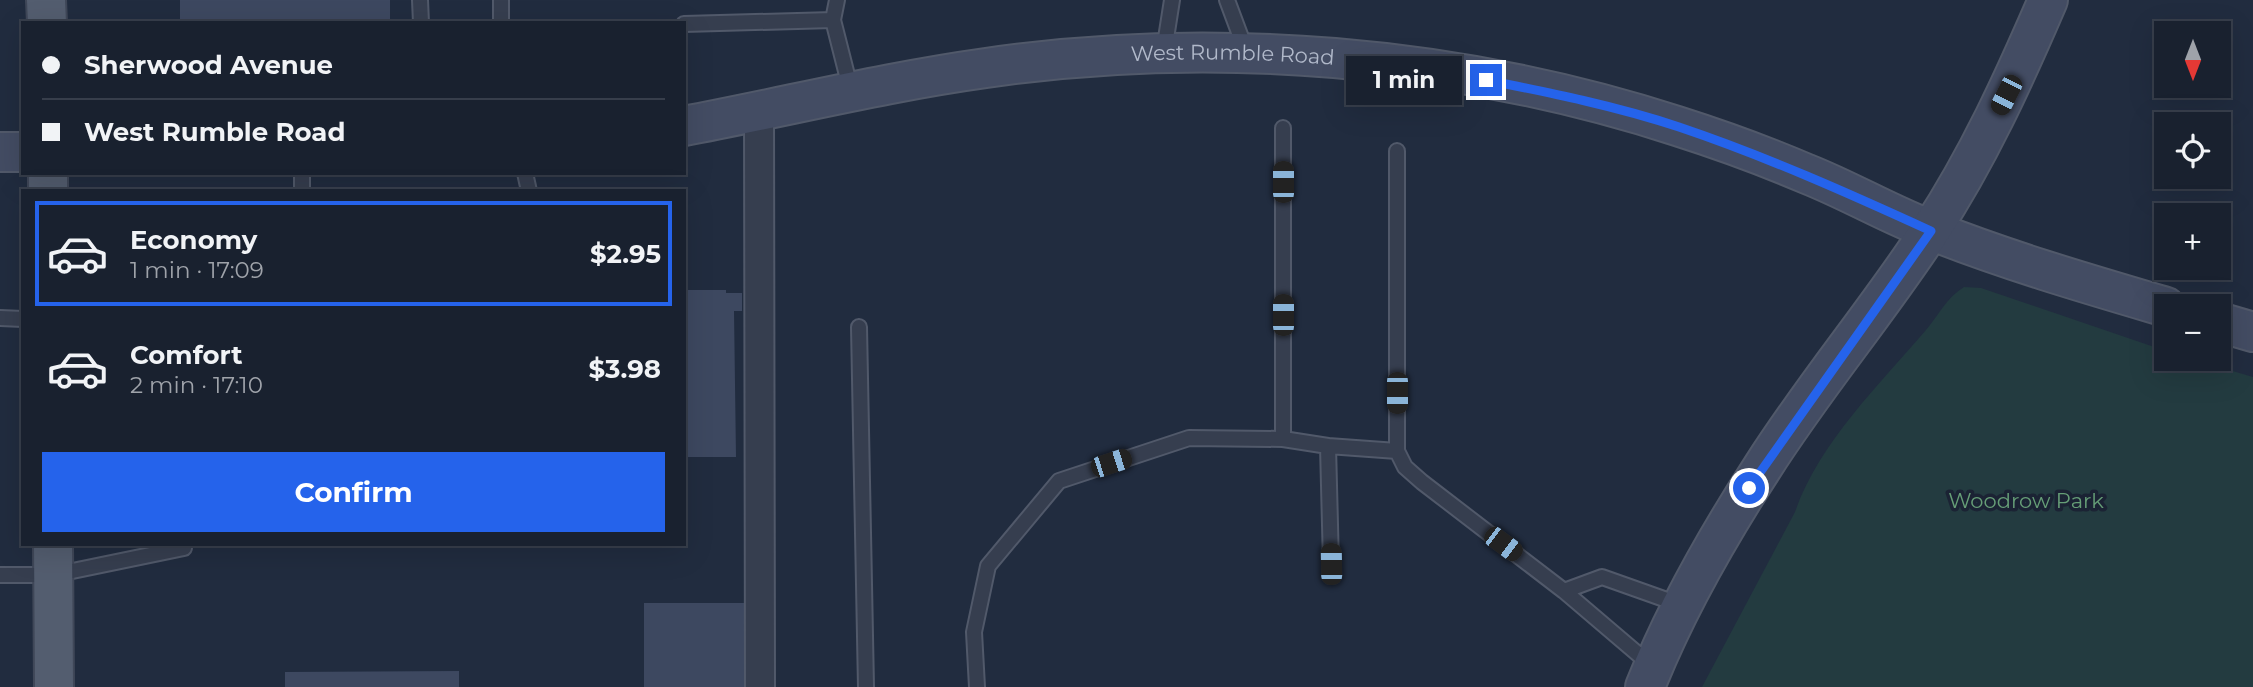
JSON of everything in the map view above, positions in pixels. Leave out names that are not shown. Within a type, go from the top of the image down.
[{"type":"main road","points":[[46,0],[47,21]]},
{"type":"main road","points":[[53,560],[54,687]]},
{"type":"street","points":[[1649,677],[1710,553],[1762,466],[1931,231],[2018,72],[2048,0]]},
{"type":"street","name":"West Rumble Road","points":[[686,126],[851,91],[988,67],[1098,56],[1248,55],[1349,60],[1418,69],[1568,97],[1676,126],[1807,174],[1931,231],[2064,277],[2154,303]]},
{"type":"street","points":[[758,112],[760,687]]},
{"type":"street","points":[[0,152],[21,152]]},
{"type":"street","points":[[2231,326],[2253,332]]},
{"type":"lane","points":[[420,0],[421,21]]},
{"type":"lane","points":[[500,21],[501,0]]},
{"type":"lane","points":[[837,0],[833,20],[851,91]]},
{"type":"lane","points":[[1164,54],[1172,0]]},
{"type":"lane","points":[[1227,0],[1248,55]]},
{"type":"lane","points":[[686,24],[833,20]]},
{"type":"lane","points":[[1283,128],[1283,439]]},
{"type":"lane","points":[[1397,150],[1397,451],[1405,467],[1422,482],[1564,591],[1649,677]]},
{"type":"lane","points":[[0,318],[21,319]]},
{"type":"lane","points":[[859,327],[866,687]]},
{"type":"lane","points":[[977,687],[974,632],[988,566],[1059,481],[1189,438],[1283,439],[1328,446],[1397,451]]},
{"type":"lane","points":[[1328,446],[1331,564]]},
{"type":"lane","points":[[0,576],[53,560],[184,548]]},
{"type":"lane","points":[[1564,591],[1602,578],[1684,606]]},
{"type":"green space","name":"Woodrow Park","points":[[1964,287],[1981,288],[2154,347],[2154,371],[2231,371],[2253,377],[2253,687],[1702,687],[1819,462],[1852,416]]},
{"type":"building","points":[[180,0],[390,0],[390,21],[180,21]]},
{"type":"building","points":[[686,290],[726,290],[726,293],[742,293],[742,311],[734,311],[736,457],[686,457]]},
{"type":"building","points":[[644,603],[748,603],[748,687],[644,687]]},
{"type":"building","points":[[459,671],[459,687],[285,687],[285,672]]},
{"type":"route","points":[[1486,80],[1568,97],[1676,126],[1807,174],[1931,231],[1762,466],[1749,488]]}]
